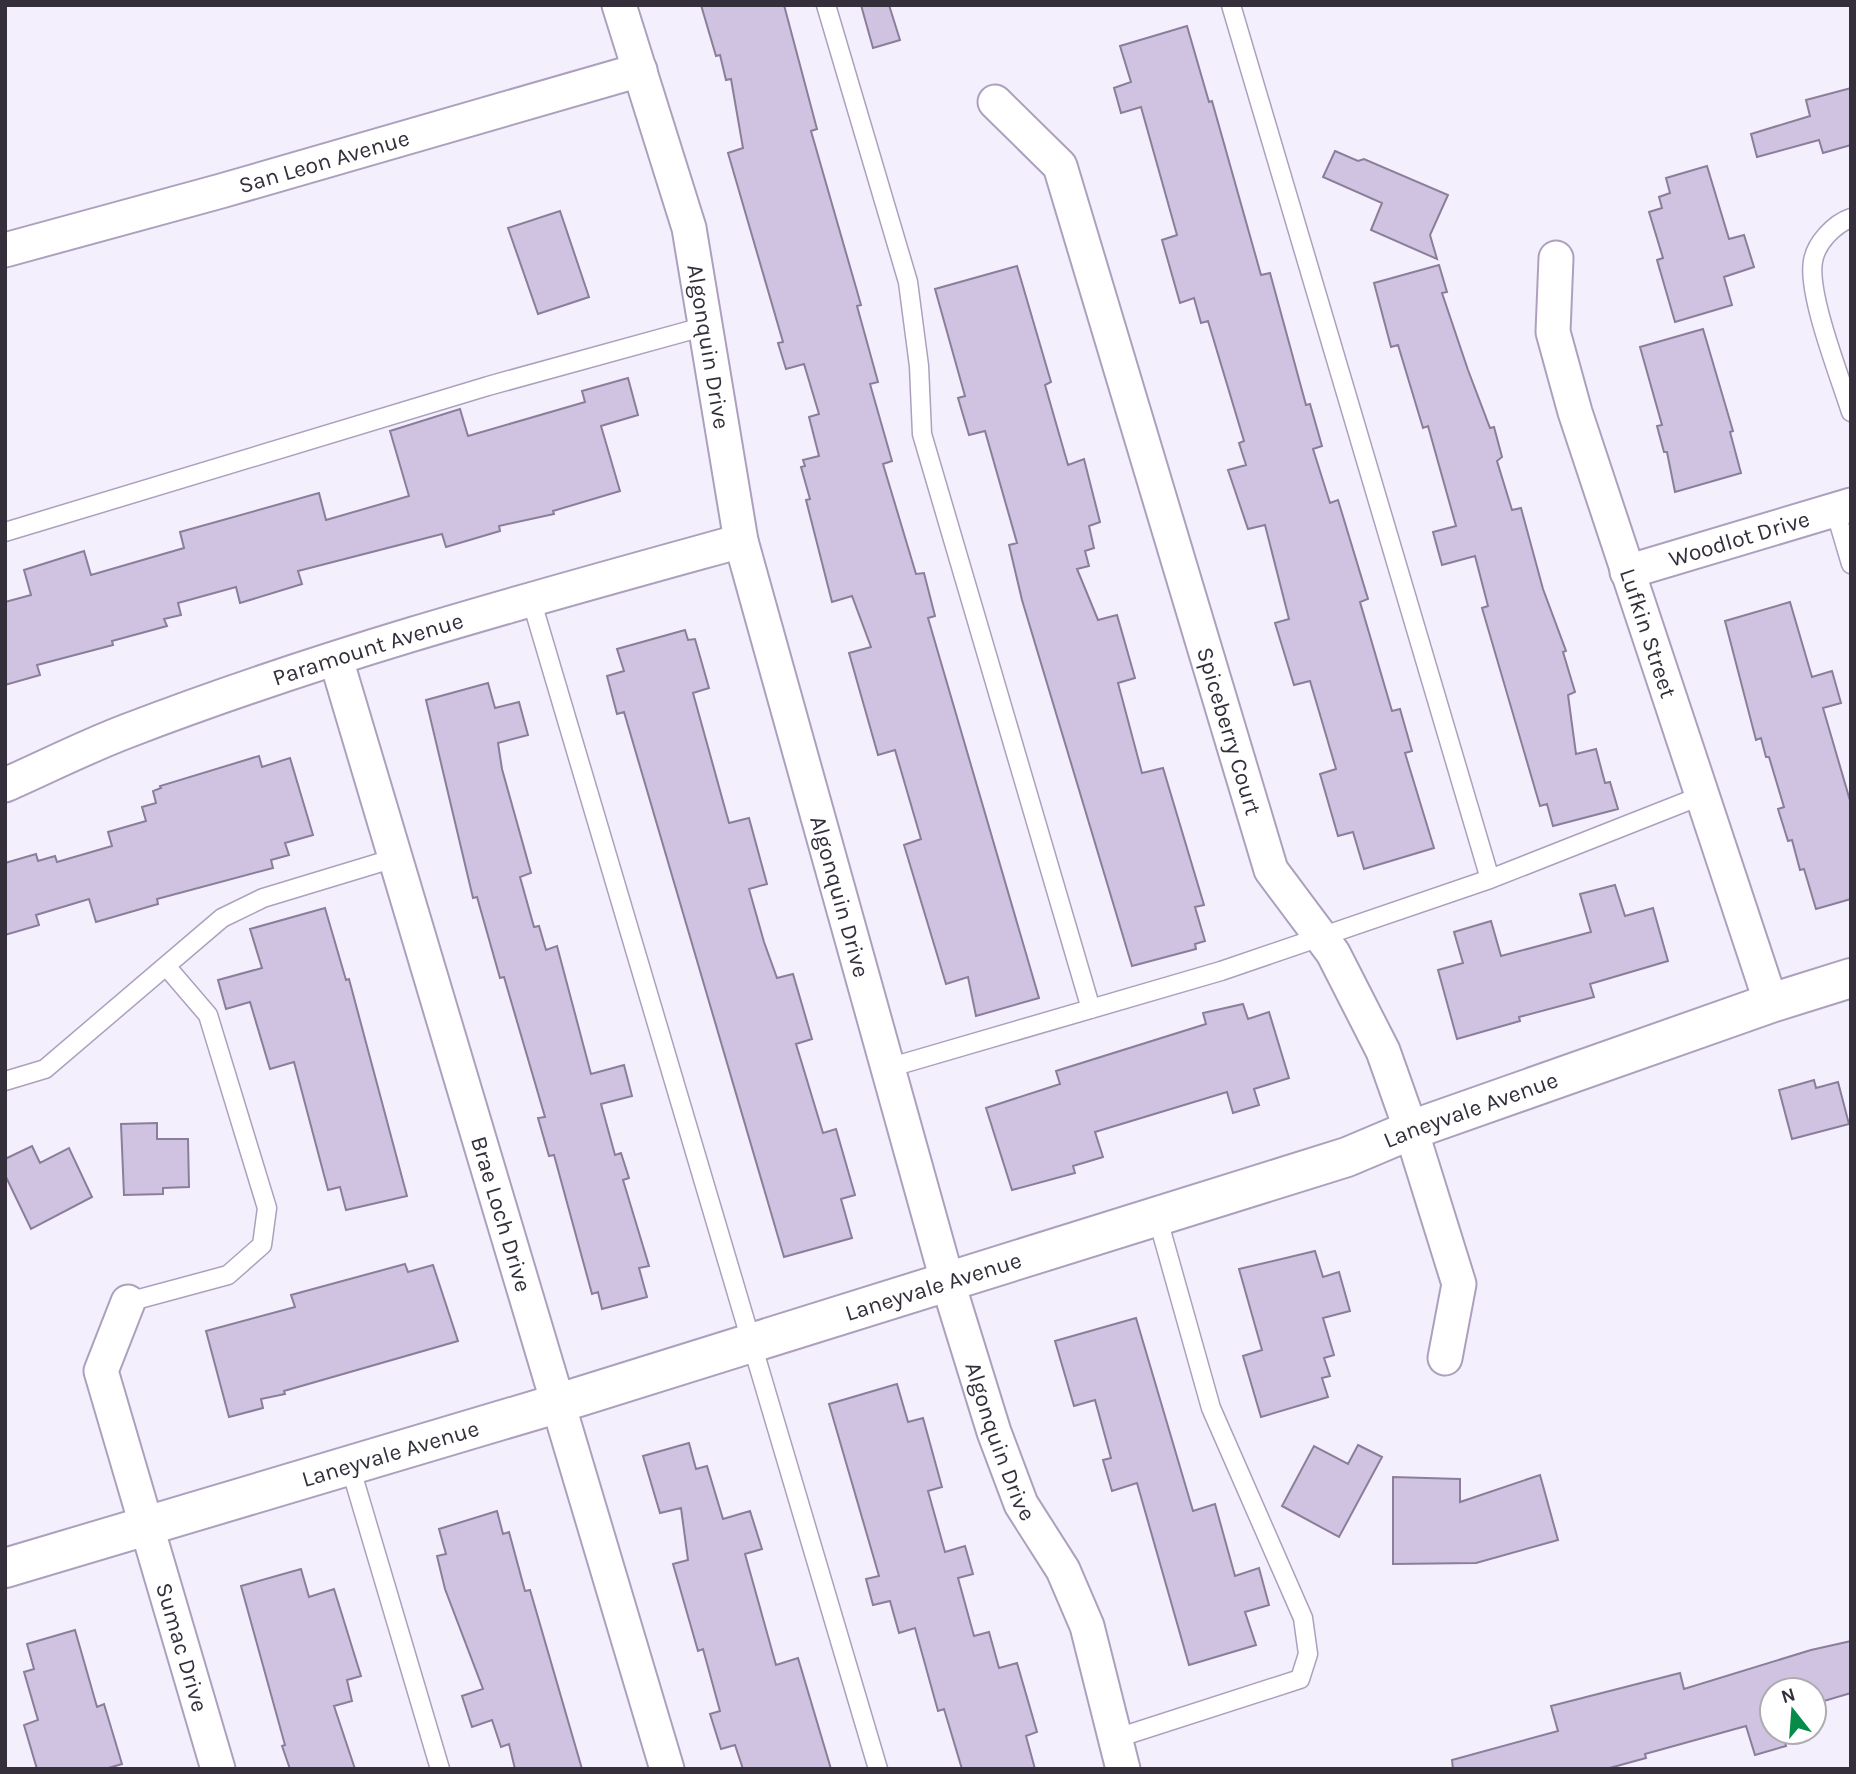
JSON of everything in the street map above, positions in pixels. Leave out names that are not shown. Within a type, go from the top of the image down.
[{"type":"street","name":"Algonquin Drive","points":[[619,5],[690,228],[741,541],[947,1280],[994,1432],[1021,1504],[1063,1570],[1087,1626],[1120,1753]]},
{"type":"street","name":"San Leon Avenue","points":[[5,250],[234,188],[640,70]]},
{"type":"street","name":"Spiceberry Court","points":[[995,102],[1060,166],[1271,870],[1333,953],[1383,1051],[1411,1130],[1459,1284],[1445,1358]]},
{"type":"street","name":"Lufkin Street","points":[[1556,258],[1553,332],[1574,412],[1771,1003]]},
{"type":"street","name":"Woodlot Drive","points":[[1628,572],[1843,508]]},
{"type":"street","name":"Paramount Avenue","points":[[5,785],[126,731],[337,659],[531,599],[741,541]]},
{"type":"street","name":"Brae Loch Drive","points":[[337,659],[556,1404],[667,1769]]},
{"type":"street","name":"Laneyvale Avenue","points":[[5,1568],[556,1404],[1347,1157],[1411,1130],[1771,1003],[1851,978]]},
{"type":"street","name":"Sumac Drive","points":[[128,1302],[101,1371],[218,1769]]},
{"type":"lane","points":[[826,5],[908,282],[919,366],[922,433],[1091,1009]]},
{"type":"lane","points":[[1231,5],[1490,879]]},
{"type":"lane","points":[[1851,219],[1843,221],[1824,238],[1813,260],[1813,286],[1851,412]]},
{"type":"lane","points":[[5,533],[488,386],[706,326]]},
{"type":"lane","points":[[1843,508],[1851,564]]},
{"type":"lane","points":[[531,599],[878,1769]]},
{"type":"lane","points":[[888,1068],[1221,971],[1490,879],[1703,795]]},
{"type":"lane","points":[[5,1081],[45,1069],[222,918],[263,898],[395,858]]},
{"type":"lane","points":[[128,1302],[228,1275],[262,1245],[267,1208],[208,1015],[166,966]]},
{"type":"lane","points":[[1120,1753],[1300,1679],[1308,1654],[1298,1606],[1211,1408],[1157,1216]]},
{"type":"lane","points":[[350,1466],[440,1769]]},
{"type":"building","points":[[701,5],[784,5],[817,129],[811,131],[861,305],[857,306],[878,382],[870,384],[892,461],[883,464],[916,574],[924,573],[935,616],[928,618],[1039,998],[976,1016],[968,977],[946,984],[904,845],[921,839],[895,750],[878,755],[849,653],[871,647],[852,596],[832,602],[806,500],[810,499],[801,467],[805,466],[803,460],[819,456],[809,417],[819,414],[804,364],[786,369],[778,343],[783,342],[728,153],[743,148],[731,79],[726,80],[720,55],[716,56]]},
{"type":"building","points":[[861,5],[889,5],[900,40],[873,48]]},
{"type":"building","points":[[1187,26],[1209,102],[1212,101],[1261,275],[1270,273],[1306,405],[1310,404],[1322,446],[1313,449],[1330,503],[1338,500],[1368,599],[1360,602],[1392,711],[1400,709],[1412,751],[1405,753],[1434,848],[1364,869],[1353,832],[1338,836],[1320,774],[1336,769],[1321,718],[1310,681],[1294,685],[1275,623],[1289,619],[1265,525],[1248,529],[1228,470],[1246,465],[1239,443],[1244,441],[1208,321],[1201,323],[1194,298],[1180,303],[1162,240],[1177,235],[1141,107],[1121,113],[1114,88],[1131,82],[1120,46]]},
{"type":"building","points":[[1851,88],[1851,145],[1823,153],[1819,140],[1757,157],[1751,134],[1810,116],[1806,100]]},
{"type":"building","points":[[1335,151],[1358,161],[1364,159],[1448,195],[1430,235],[1437,259],[1371,230],[1382,203],[1323,177]]},
{"type":"building","points":[[1707,166],[1729,239],[1744,235],[1754,267],[1724,277],[1732,305],[1675,322],[1657,260],[1663,258],[1649,212],[1662,208],[1659,197],[1670,193],[1666,178]]},
{"type":"building","points":[[560,211],[589,297],[538,314],[508,228]]},
{"type":"building","points":[[1439,265],[1447,292],[1442,293],[1468,370],[1490,428],[1494,427],[1502,457],[1497,461],[1512,510],[1521,508],[1543,589],[1566,651],[1563,652],[1575,692],[1568,695],[1576,754],[1596,749],[1605,783],[1610,782],[1618,809],[1553,826],[1547,804],[1540,806],[1482,608],[1488,606],[1475,556],[1442,565],[1433,532],[1456,526],[1428,426],[1423,428],[1398,345],[1391,347],[1374,283]]},
{"type":"building","points":[[1017,266],[1051,382],[1045,385],[1068,465],[1084,459],[1100,522],[1089,526],[1094,548],[1085,551],[1089,566],[1077,569],[1098,620],[1117,615],[1135,678],[1118,683],[1142,773],[1163,768],[1204,905],[1195,907],[1205,941],[1195,944],[1196,949],[1132,966],[1022,600],[1009,545],[1017,543],[985,431],[969,435],[958,398],[965,396],[935,289]]},
{"type":"building","points":[[1703,329],[1733,431],[1730,432],[1741,473],[1675,492],[1667,452],[1664,452],[1657,426],[1662,425],[1640,347]]},
{"type":"building","points":[[628,378],[638,415],[601,426],[620,491],[553,511],[554,514],[499,526],[500,531],[446,547],[442,534],[298,571],[302,584],[240,603],[236,587],[178,603],[181,615],[164,619],[167,626],[112,641],[113,645],[37,665],[40,675],[5,685],[5,602],[31,595],[24,570],[84,551],[91,575],[184,548],[180,532],[319,493],[326,520],[409,496],[390,431],[460,409],[468,436],[585,402],[582,391]]},
{"type":"building","points":[[1790,602],[1812,677],[1832,671],[1841,703],[1823,708],[1851,804],[1851,899],[1816,909],[1804,869],[1800,870],[1792,840],[1788,841],[1778,809],[1784,807],[1769,757],[1766,757],[1761,738],[1756,740],[1725,621]]},
{"type":"building","points":[[685,630],[688,640],[695,639],[709,688],[693,693],[729,823],[749,818],[767,884],[749,889],[764,942],[777,978],[793,974],[812,1039],[796,1044],[823,1133],[836,1129],[855,1195],[841,1199],[852,1238],[784,1257],[624,712],[617,714],[607,676],[624,671],[617,649]]},
{"type":"building","points":[[488,683],[495,708],[519,702],[528,735],[498,743],[502,769],[531,873],[520,877],[534,927],[539,926],[546,950],[557,946],[591,1074],[624,1065],[632,1096],[601,1104],[615,1155],[621,1153],[629,1178],[623,1180],[649,1266],[639,1268],[647,1297],[602,1309],[598,1292],[592,1294],[554,1155],[549,1156],[538,1118],[545,1117],[504,977],[500,978],[477,897],[473,898],[426,700]]},
{"type":"building","points":[[259,756],[262,767],[290,758],[313,835],[285,843],[289,855],[271,860],[273,868],[157,899],[158,904],[96,922],[89,899],[36,915],[39,925],[5,935],[5,863],[36,854],[38,861],[55,856],[57,862],[112,846],[108,832],[146,821],[142,807],[156,803],[153,791],[161,788],[160,786]]},
{"type":"building","points":[[1615,885],[1625,916],[1653,908],[1668,961],[1590,984],[1594,997],[1519,1017],[1520,1021],[1457,1039],[1438,970],[1463,963],[1454,932],[1491,921],[1501,956],[1591,932],[1580,894]]},
{"type":"building","points":[[325,908],[346,980],[349,979],[407,1196],[346,1210],[340,1187],[328,1190],[294,1062],[270,1069],[250,1002],[226,1009],[218,980],[262,968],[250,929]]},
{"type":"building","points":[[1243,1004],[1248,1019],[1269,1012],[1289,1078],[1254,1089],[1259,1105],[1233,1113],[1227,1092],[1095,1132],[1103,1157],[1073,1166],[1075,1173],[1012,1190],[986,1108],[1060,1084],[1056,1071],[1206,1024],[1203,1013]]},
{"type":"building","points":[[1814,1080],[1816,1088],[1838,1082],[1849,1124],[1792,1139],[1779,1090]]},
{"type":"building","points":[[157,1123],[157,1139],[188,1139],[189,1187],[163,1188],[163,1194],[124,1195],[121,1124]]},
{"type":"building","points":[[32,1146],[40,1163],[69,1148],[92,1197],[31,1229],[5,1175],[5,1159]]},
{"type":"building","points":[[1315,1251],[1323,1277],[1339,1272],[1350,1311],[1323,1318],[1334,1355],[1324,1358],[1330,1376],[1322,1378],[1328,1397],[1261,1417],[1243,1356],[1262,1350],[1239,1269]]},
{"type":"building","points":[[405,1264],[408,1272],[433,1265],[458,1341],[284,1391],[285,1394],[261,1399],[263,1408],[229,1417],[206,1331],[295,1307],[291,1295]]},
{"type":"building","points":[[1136,1318],[1193,1511],[1215,1504],[1235,1576],[1259,1568],[1269,1605],[1245,1612],[1256,1645],[1189,1665],[1137,1483],[1112,1491],[1103,1460],[1111,1458],[1095,1400],[1074,1406],[1055,1341]]},
{"type":"building","points":[[897,1384],[908,1422],[923,1418],[942,1487],[928,1491],[945,1552],[965,1546],[973,1574],[958,1578],[974,1636],[989,1632],[999,1668],[1017,1663],[1037,1732],[1026,1736],[1035,1769],[962,1769],[944,1709],[938,1711],[915,1628],[899,1633],[890,1601],[873,1605],[866,1579],[879,1576],[829,1404]]},
{"type":"building","points":[[689,1443],[696,1469],[707,1466],[723,1519],[750,1511],[762,1549],[745,1554],[776,1665],[798,1658],[831,1769],[743,1769],[735,1745],[721,1749],[710,1714],[720,1711],[703,1649],[698,1651],[673,1564],[688,1560],[681,1508],[660,1513],[643,1456]]},
{"type":"building","points":[[1358,1445],[1382,1457],[1339,1537],[1282,1506],[1314,1446],[1348,1464]]},
{"type":"building","points":[[1540,1475],[1558,1540],[1476,1563],[1393,1564],[1393,1477],[1460,1479],[1460,1502]]},
{"type":"building","points":[[497,1511],[503,1534],[509,1532],[525,1591],[530,1590],[582,1769],[515,1769],[509,1744],[501,1747],[492,1720],[472,1727],[462,1696],[483,1689],[445,1589],[437,1556],[446,1554],[439,1529]]},
{"type":"building","points":[[301,1569],[309,1597],[334,1589],[361,1676],[347,1680],[352,1701],[334,1706],[355,1769],[290,1769],[282,1746],[285,1745],[241,1586]]},
{"type":"building","points":[[75,1630],[97,1707],[104,1704],[122,1764],[105,1769],[37,1769],[24,1725],[38,1720],[24,1672],[34,1669],[27,1644]]},
{"type":"building","points":[[1851,1641],[1851,1693],[1828,1700],[1828,1676],[1758,1676],[1758,1746],[1786,1746],[1755,1755],[1746,1726],[1645,1754],[1646,1758],[1606,1769],[1453,1769],[1452,1760],[1558,1731],[1551,1706],[1680,1673],[1684,1689],[1811,1650]]}]
